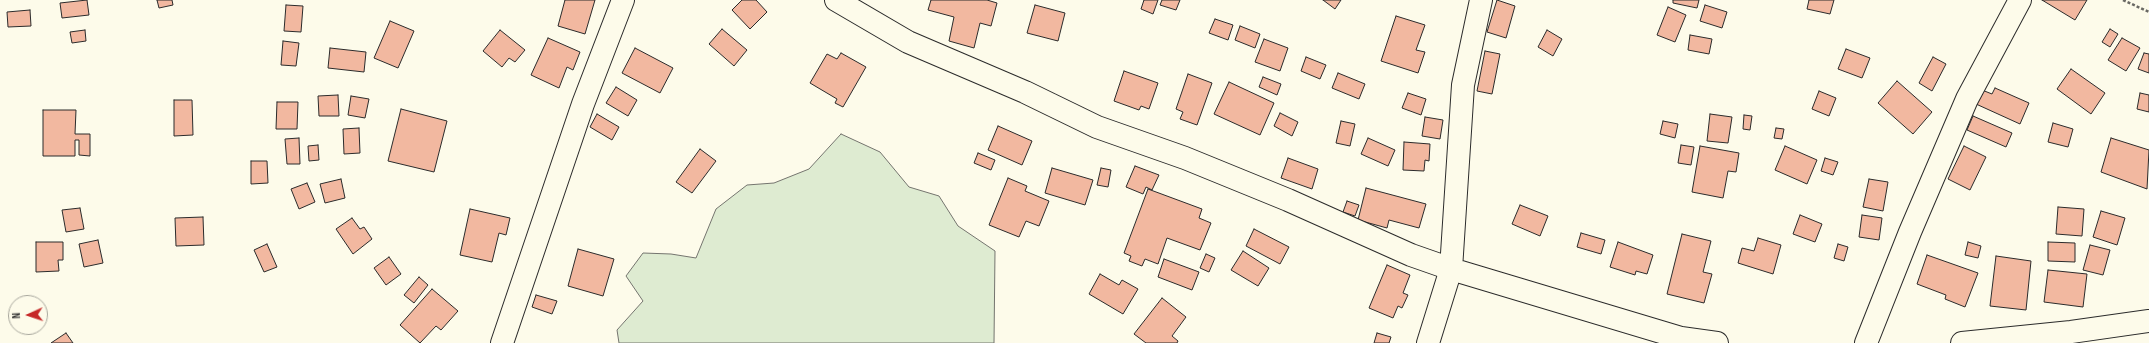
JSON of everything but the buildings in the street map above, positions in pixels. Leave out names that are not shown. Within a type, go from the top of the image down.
[{"type":"street","points":[[502,343],[583,104],[623,0]]},
{"type":"street","points":[[836,0],[908,42],[1025,92],[1097,127],[1185,158],[1280,197],[1411,255],[1451,269],[1681,338],[1717,343]]},
{"type":"street","points":[[1428,343],[1451,269],[1463,85],[1481,0]]},
{"type":"street","points":[[1866,343],[1910,232],[1967,99],[2020,0]]},
{"type":"street","points":[[1962,343],[2071,332],[2149,322]]},
{"type":"path","points":[[2123,0],[2149,12]]},
{"type":"green space","points":[[841,134],[880,152],[909,187],[939,196],[958,226],[995,251],[994,343],[619,343],[617,330],[643,301],[626,276],[643,253],[671,254],[696,258],[716,209],[747,185],[774,183],[809,169]]}]
